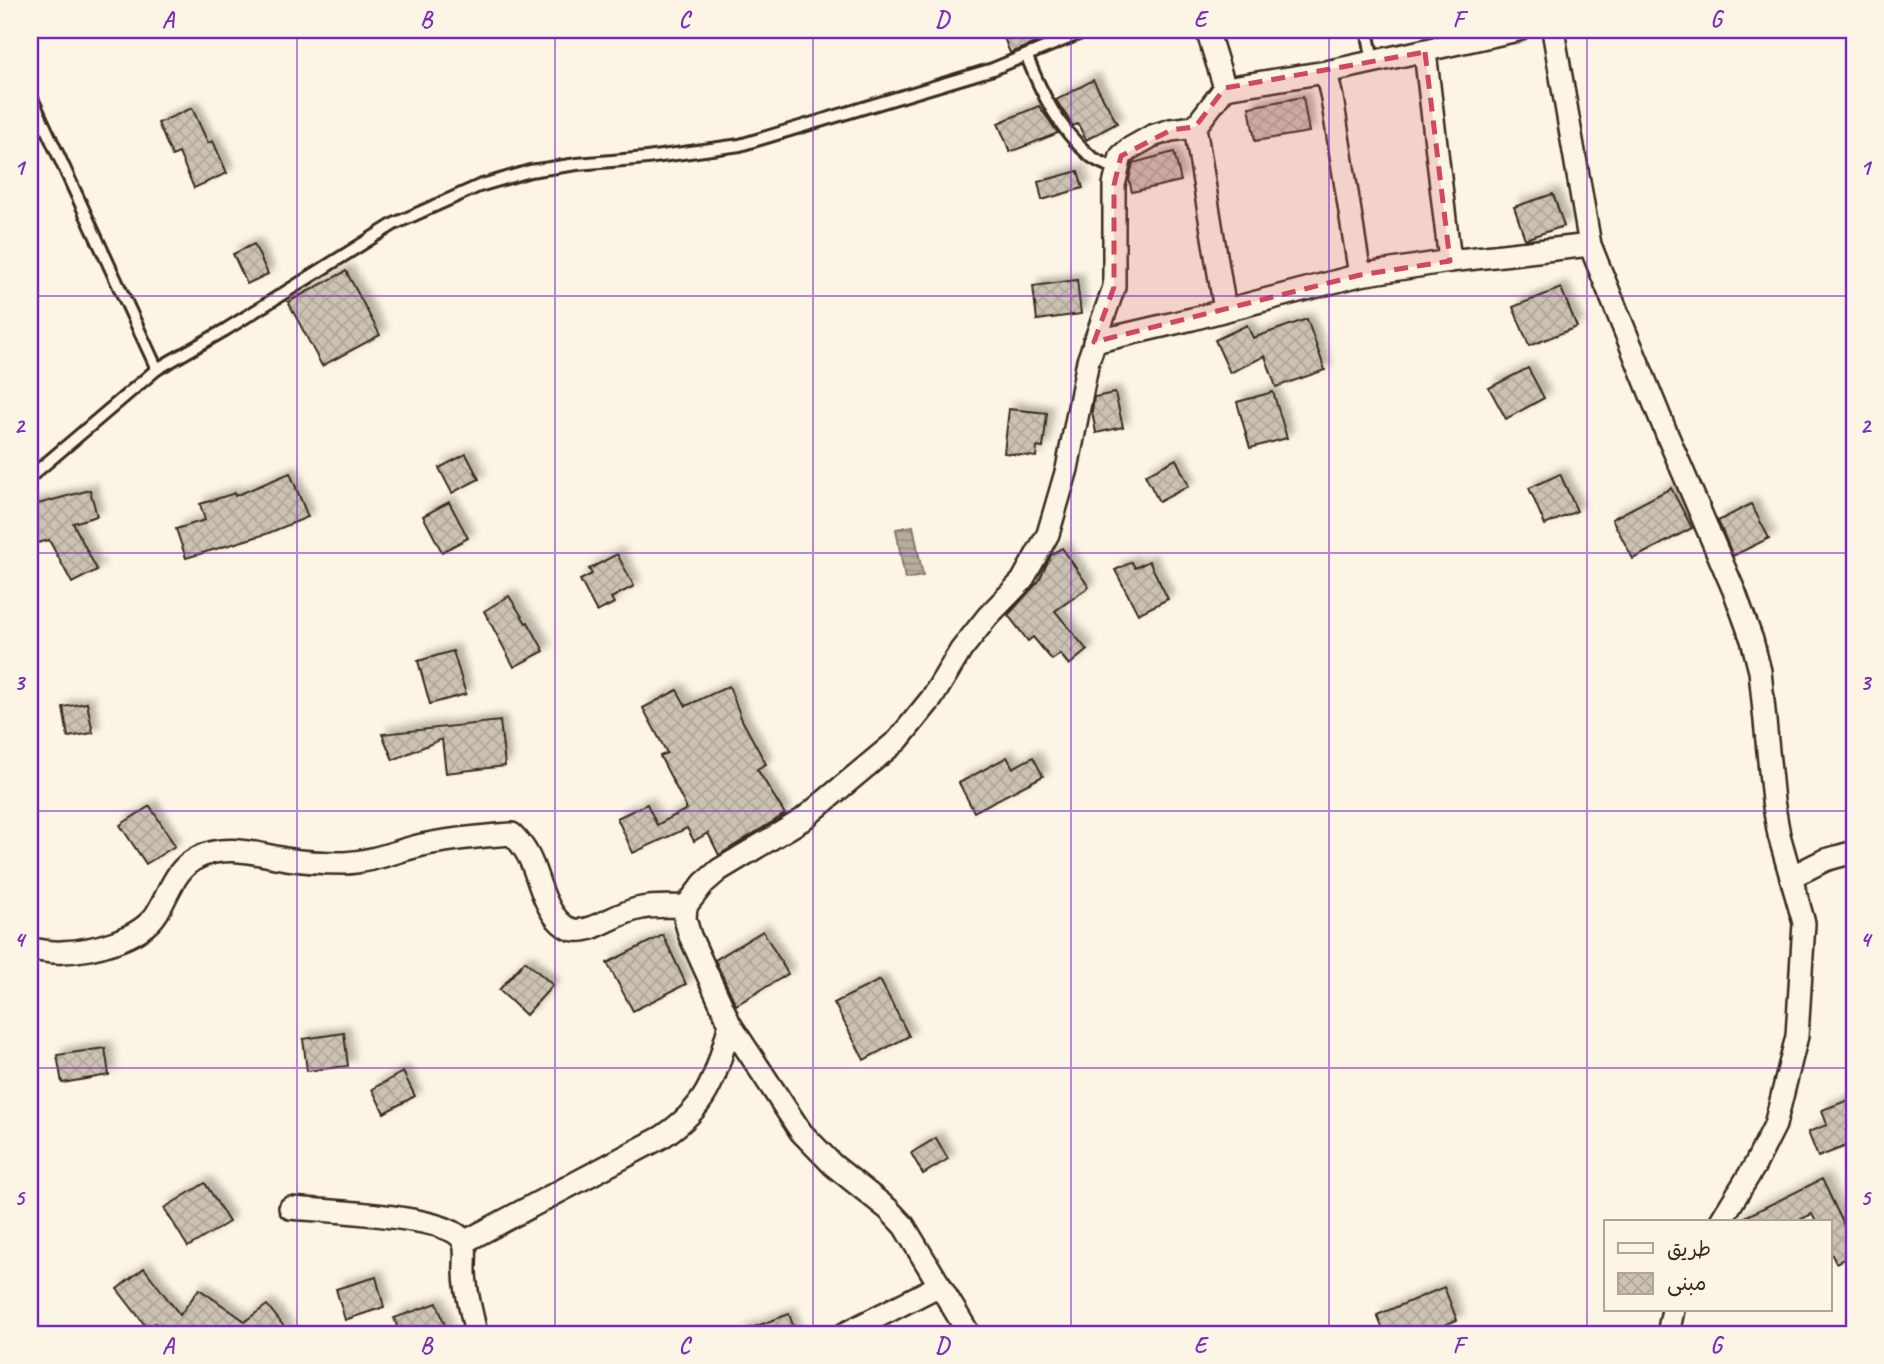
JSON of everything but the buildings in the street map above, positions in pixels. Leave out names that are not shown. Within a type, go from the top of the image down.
[{"type":"street","points":[[1207,30],[1226,88]]},
{"type":"street","points":[[969,1334],[904,1226],[888,1209],[832,1165],[801,1132],[730,1024],[690,936],[685,919],[686,906],[704,883],[719,870],[802,820],[898,740],[932,698],[961,650],[988,616],[1022,581],[1037,556],[1052,523],[1067,469],[1088,361],[1114,287],[1114,185],[1121,156],[1140,142],[1171,130],[1195,127],[1226,88],[1326,72],[1518,30]]},
{"type":"street","points":[[1553,30],[1590,245],[1735,593],[1752,640],[1765,707],[1773,801],[1783,855],[1804,923],[1797,1036],[1774,1125],[1755,1167],[1721,1220]]},
{"type":"street","points":[[1425,52],[1450,261]]},
{"type":"street","points":[[1326,72],[1360,275]]},
{"type":"street","points":[[1195,127],[1225,310]]},
{"type":"street","points":[[1094,342],[1360,275],[1450,261],[1590,245]]},
{"type":"street","points":[[30,949],[60,953],[101,946],[126,937],[152,920],[185,865],[199,856],[216,851],[233,850],[287,859],[344,863],[368,861],[421,845],[512,834],[533,860],[546,901],[560,924],[570,930],[599,926],[641,908],[686,906]]},
{"type":"street","points":[[1791,877],[1825,860],[1854,852]]},
{"type":"street","points":[[464,1242],[662,1137],[684,1122],[715,1077],[730,1024]]},
{"type":"street","points":[[290,1208],[422,1221],[447,1227],[464,1242],[466,1288],[476,1334]]},
{"type":"street","points":[[844,1334],[940,1285]]},
{"type":"street","points":[[1668,1334],[1673,1312]]},
{"type":"lane","points":[[30,477],[157,369],[225,330],[323,266],[394,224],[480,186],[530,171],[565,165],[647,158],[740,145],[1027,57],[1088,30]]},
{"type":"lane","points":[[1367,30],[1373,61]]},
{"type":"lane","points":[[1027,57],[1037,82],[1065,129],[1089,155],[1117,169]]},
{"type":"lane","points":[[30,93],[157,369]]},
{"type":"highlighted area","points":[[1425,52],[1450,261],[1360,275],[1094,342],[1114,287],[1114,185],[1121,156],[1171,130],[1195,127],[1225,88]]},
{"type":"shaded area","points":[[913,526],[923,576],[905,579],[896,529]]}]
